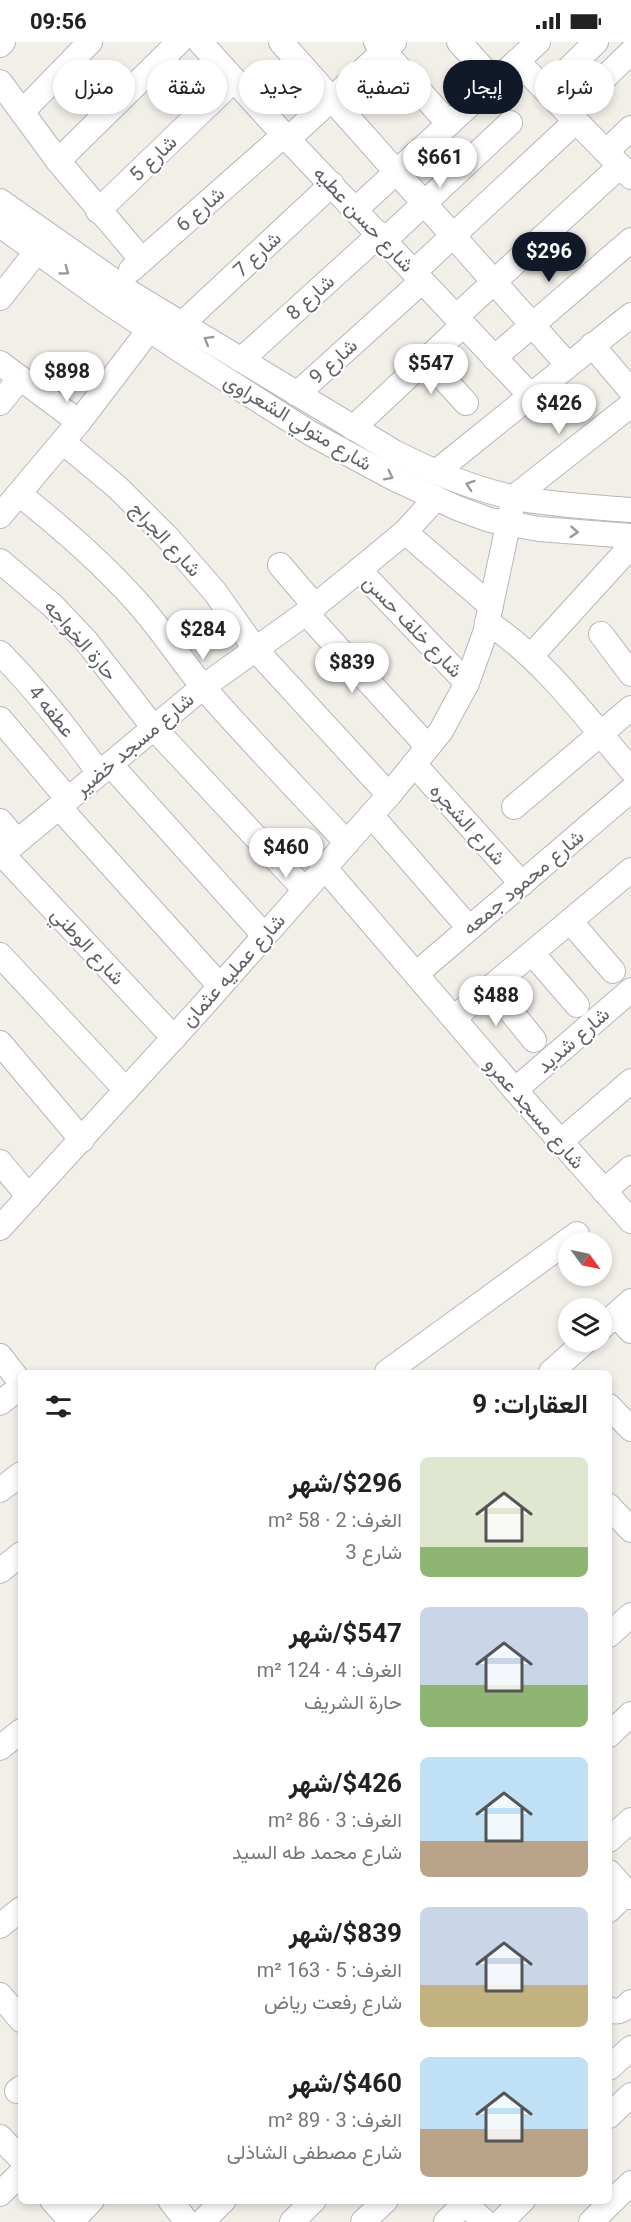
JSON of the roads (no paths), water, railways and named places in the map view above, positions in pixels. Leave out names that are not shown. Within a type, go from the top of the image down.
[{"type":"street","points":[[22,112],[90,42]]},
{"type":"street","points":[[58,161],[179,42]]},
{"type":"street","name":"شارع حسن عطيه","points":[[200,42],[286,137],[530,394]]},
{"type":"street","points":[[281,42],[567,364]]},
{"type":"street","points":[[459,42],[475,60]]},
{"type":"street","points":[[518,60],[538,42]]},
{"type":"street","points":[[577,60],[596,42]]},
{"type":"street","points":[[384,45],[449,124]]},
{"type":"street","name":"شارع 6","points":[[116,283],[332,99],[384,45]]},
{"type":"street","name":"شارع 9","points":[[297,394],[418,276],[453,236],[572,117],[631,52]]},
{"type":"street","points":[[523,67],[535,79]]},
{"type":"street","name":"شارع 5","points":[[98,211],[234,80]]},
{"type":"street","points":[[2,90],[22,112],[98,211],[142,260]]},
{"type":"street","points":[[356,210],[460,114]]},
{"type":"street","points":[[569,114],[619,165]]},
{"type":"street","name":"شارع 8","points":[[241,360],[382,237],[425,203],[510,123]]},
{"type":"street","points":[[353,428],[426,359],[494,282],[619,165],[631,128]]},
{"type":"street","name":"شارع 7","points":[[0,516],[165,322],[332,184]]},
{"type":"street","name":"شارع متولي الشعراوى","points":[[0,201],[116,283],[327,443],[393,478],[473,514],[508,524],[539,529],[631,536]]},
{"type":"street","name":"شارع متولي الشعراوى","points":[[0,225],[37,251],[165,322],[241,360],[394,452],[435,472],[468,485],[542,502],[626,505]]},
{"type":"street","points":[[494,358],[631,240]]},
{"type":"street","points":[[0,298],[37,251]]},
{"type":"street","points":[[435,472],[631,315]]},
{"type":"street","points":[[592,345],[631,391]]},
{"type":"street","points":[[426,359],[466,403]]},
{"type":"street","points":[[0,363],[79,422]]},
{"type":"street","points":[[0,403],[20,378]]},
{"type":"street","points":[[514,497],[631,405]]},
{"type":"street","name":"شارع الجراج","points":[[63,442],[117,487],[168,538],[215,592],[256,650],[389,795]]},
{"type":"street","points":[[19,494],[61,528],[115,579],[172,644],[203,687],[347,843]]},
{"type":"street","name":"شارع عمليه عثمان","points":[[0,1228],[174,1038],[389,795],[441,731],[467,683],[489,614],[514,497]]},
{"type":"street","name":"شارع مسجد خضير","points":[[6,850],[203,687],[310,610],[359,570],[405,532],[436,498]]},
{"type":"street","points":[[405,532],[531,656],[631,770]]},
{"type":"street","points":[[531,656],[631,546]]},
{"type":"street","name":"حارة الخواجه","points":[[0,561],[53,606],[87,642],[154,728],[305,890]]},
{"type":"street","name":"شارع الشجره","points":[[280,565],[310,610],[522,884]]},
{"type":"street","name":"شارع خلف حسن","points":[[359,570],[467,683]]},
{"type":"street","points":[[601,634],[631,674]]},
{"type":"street","name":"عطفه 4","points":[[0,652],[104,769],[264,936]]},
{"type":"street","points":[[514,807],[631,708]]},
{"type":"street","points":[[0,718],[64,803],[220,986]]},
{"type":"street","name":"شارع محمود جمعه","points":[[416,974],[631,790]]},
{"type":"street","points":[[371,815],[469,928]]},
{"type":"street","name":"شارع الوطني","points":[[0,821],[6,850],[174,1038]]},
{"type":"street","name":"شارع مسجد عمرو","points":[[324,867],[560,1142],[631,1221]]},
{"type":"street","points":[[454,1018],[570,921],[627,881]]},
{"type":"street","points":[[570,921],[613,971]]},
{"type":"street","points":[[532,953],[577,1005]]},
{"type":"street","points":[[0,955],[126,1090]]},
{"type":"street","points":[[491,987],[534,1040]]},
{"type":"street","name":"شارع شديد","points":[[515,1090],[631,990]]},
{"type":"street","points":[[0,1043],[82,1140]]},
{"type":"street","points":[[560,1142],[631,1081]]},
{"type":"street","points":[[0,1162],[29,1197]]},
{"type":"street","points":[[604,1191],[631,1168]]},
{"type":"street","points":[[390,1370],[558,1248]]},
{"type":"street","points":[[565,1368],[577,1352]]},
{"type":"street","points":[[0,1356],[18,1381]]},
{"type":"street","points":[[0,1402],[18,1387]]},
{"type":"street","points":[[612,1409],[631,1429]]},
{"type":"street","points":[[0,1490],[18,1476]]},
{"type":"street","points":[[0,1571],[18,1556]]},
{"type":"street","points":[[612,1632],[631,1615]]},
{"type":"street","points":[[612,1732],[631,1714]]},
{"type":"street","points":[[0,1748],[18,1733]]},
{"type":"street","points":[[612,1837],[631,1820]]},
{"type":"street","points":[[612,1875],[629,1895],[612,1908]]},
{"type":"street","points":[[0,1926],[18,1911]]},
{"type":"street","points":[[612,2011],[621,2011],[631,2002]]},
{"type":"street","points":[[612,2065],[631,2048]]},
{"type":"street","points":[[612,2113],[631,2095]]},
{"type":"street","points":[[0,2137],[18,2156]]},
{"type":"street","points":[[0,2194],[18,2176]]},
{"type":"street","points":[[612,2202],[631,2183]]},
{"type":"street","points":[[55,2204],[71,2222],[88,2204]]},
{"type":"street","points":[[183,2216],[214,2204]]},
{"type":"street","points":[[292,2222],[310,2204]]},
{"type":"street","points":[[363,2222],[382,2204]]},
{"type":"street","points":[[446,2222],[465,2204]]},
{"type":"street","points":[[469,2204],[485,2222]]},
{"type":"street","points":[[501,2222],[519,2204]]},
{"type":"street","points":[[591,2222],[609,2204]]}]
